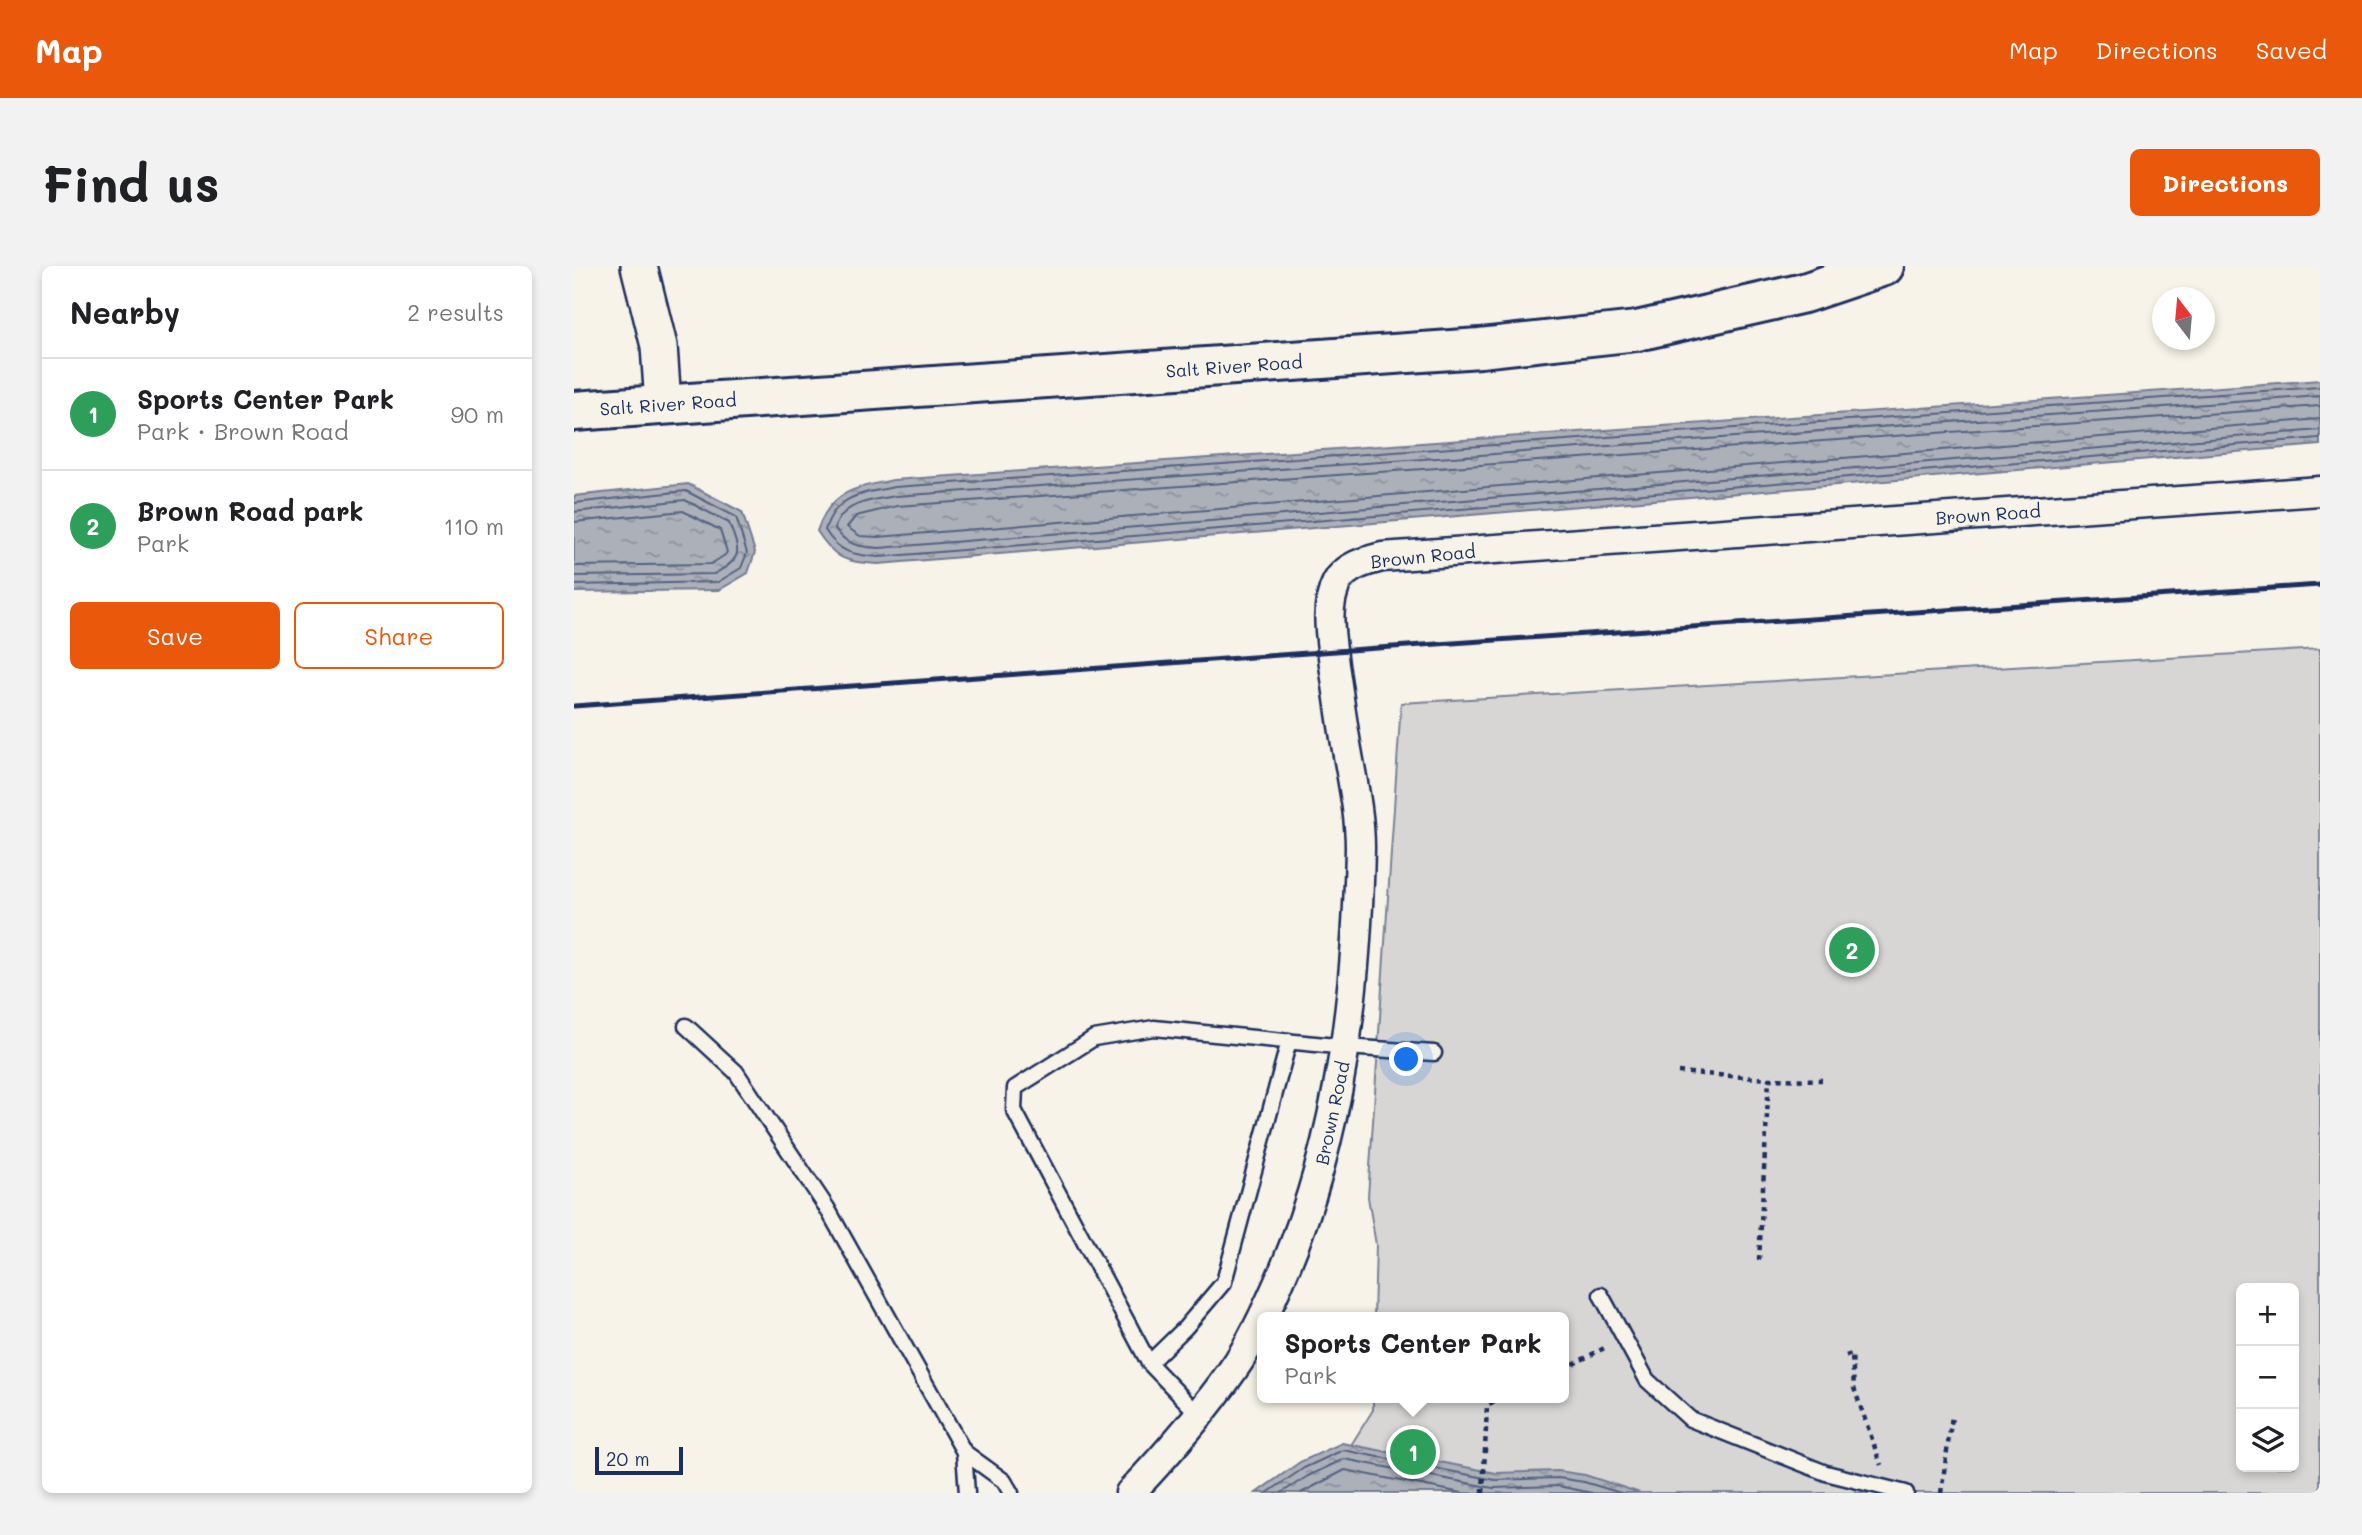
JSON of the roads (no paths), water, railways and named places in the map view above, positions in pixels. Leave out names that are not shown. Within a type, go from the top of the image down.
[{"type":"main road","name":"Salt River Road","points":[[574,411],[1438,351],[1637,331],[1804,293],[1884,266]]},
{"type":"street","points":[[639,266],[659,345],[663,404]]},
{"type":"street","name":"Brown Road","points":[[1265,1312],[1304,1222],[1327,1143],[1346,1047],[1354,973],[1360,845],[1356,793],[1345,739],[1329,623],[1330,599],[1339,579],[1357,564],[1382,557],[2320,491]]},
{"type":"street","name":"Brown Road","points":[[1130,1493],[1157,1465],[1233,1370],[1257,1326]]},
{"type":"lane","points":[[685,1026],[736,1072],[827,1208],[964,1452],[1004,1481],[1011,1493]]},
{"type":"lane","points":[[1198,1414],[1149,1363],[1014,1110],[1015,1088],[1094,1038],[1154,1028],[1434,1053]]},
{"type":"lane","points":[[1149,1363],[1185,1328],[1224,1282],[1289,1041]]},
{"type":"lane","points":[[1601,1295],[1647,1380],[1690,1419],[1826,1473],[1906,1493]]},
{"type":"lane","points":[[964,1452],[967,1493]]},
{"type":"water","points":[[2320,380],[2320,445],[878,564],[842,558],[817,531],[829,507],[837,499],[856,489],[893,480]]},
{"type":"water","points":[[688,484],[742,512],[755,552],[748,573],[719,590],[574,592],[574,496]]},
{"type":"water","points":[[1342,1443],[1496,1473],[1558,1471],[1585,1475],[1640,1493],[1256,1493],[1300,1462]]},
{"type":"railway","points":[[574,706],[1378,648],[2320,585]]},
{"type":"place","name":"Brown Road park","points":[[1852,950]]},
{"type":"place","name":"Sports Center Park","points":[[1413,1452]]}]
